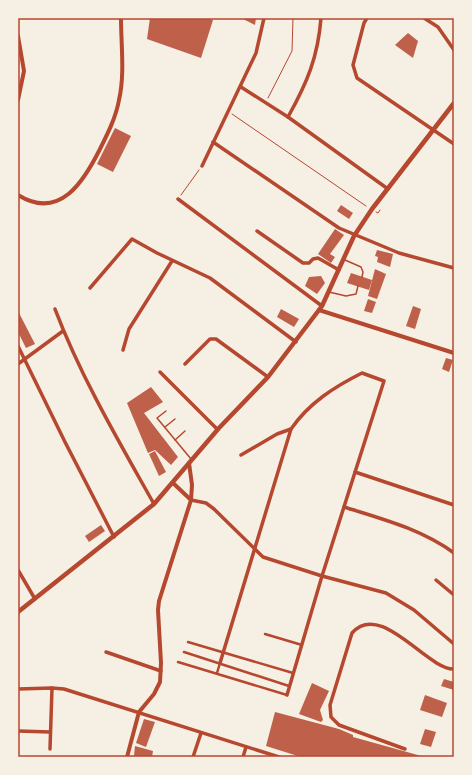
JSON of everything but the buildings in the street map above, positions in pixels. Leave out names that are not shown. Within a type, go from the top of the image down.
[{"type":"main road","points":[[18,612],[154,504],[218,429],[268,377],[321,308],[354,236],[372,210],[454,103]]},
{"type":"street","points":[[18,195],[32,201],[54,202],[74,190],[86,176],[110,130],[120,100],[122,76],[121,18]]},
{"type":"street","points":[[202,166],[256,53],[264,18]]},
{"type":"street","points":[[288,117],[314,64],[318,48],[321,18]]},
{"type":"street","points":[[368,18],[364,23],[353,65],[357,78],[454,144]]},
{"type":"street","points":[[424,18],[438,27],[454,50]]},
{"type":"street","points":[[18,36],[24,71],[18,100]]},
{"type":"street","points":[[241,87],[288,117],[388,189]]},
{"type":"street","points":[[213,142],[339,228],[354,236],[398,253],[454,268]]},
{"type":"street","points":[[178,199],[321,308],[454,353]]},
{"type":"street","points":[[257,231],[303,262],[309,263],[313,259],[318,258],[339,270]]},
{"type":"street","points":[[90,288],[132,239],[172,261],[210,278],[296,342]]},
{"type":"street","points":[[123,350],[129,329],[172,261]]},
{"type":"street","points":[[55,309],[63,331],[110,426],[154,504]]},
{"type":"street","points":[[18,364],[24,358],[63,331]]},
{"type":"street","points":[[185,364],[210,339],[216,339],[268,377]]},
{"type":"street","points":[[18,346],[64,442],[114,537]]},
{"type":"street","points":[[160,372],[218,429]]},
{"type":"street","points":[[178,662],[287,695],[322,576],[384,381],[362,373],[338,385],[307,408],[291,429],[217,673]]},
{"type":"street","points":[[241,455],[277,434],[291,429]]},
{"type":"street","points":[[127,757],[139,712],[157,689],[161,671],[158,606],[191,500],[191,461]]},
{"type":"street","points":[[355,472],[454,505]]},
{"type":"street","points":[[173,483],[191,500],[206,503],[214,509],[254,550],[263,557],[322,576],[386,593],[414,610],[454,644]]},
{"type":"street","points":[[344,507],[416,531],[442,544],[454,554]]},
{"type":"street","points":[[18,570],[35,598]]},
{"type":"street","points":[[436,580],[454,595]]},
{"type":"street","points":[[405,749],[339,725],[331,717],[330,705],[352,633],[362,625],[376,624],[408,642],[444,666],[454,669]]},
{"type":"street","points":[[265,634],[302,644]]},
{"type":"street","points":[[188,642],[293,673]]},
{"type":"street","points":[[106,652],[161,671]]},
{"type":"street","points":[[184,652],[289,686]]},
{"type":"street","points":[[50,749],[52,688]]},
{"type":"street","points":[[18,689],[64,689],[279,757]]},
{"type":"street","points":[[18,731],[50,732]]},
{"type":"street","points":[[193,757],[201,733]]},
{"type":"street","points":[[243,757],[246,747]]},
{"type":"lane","points":[[344,259],[362,267],[364,272],[362,277]]},
{"type":"lane","points":[[329,292],[350,296],[356,294],[358,286]]},
{"type":"lane","points":[[166,412],[157,418],[191,461]]},
{"type":"lane","points":[[165,427],[175,419]]},
{"type":"lane","points":[[175,440],[185,431]]},
{"type":"path","points":[[265,102],[292,51],[293,18]]},
{"type":"path","points":[[228,111],[372,210]]},
{"type":"path","points":[[178,199],[202,166]]}]
